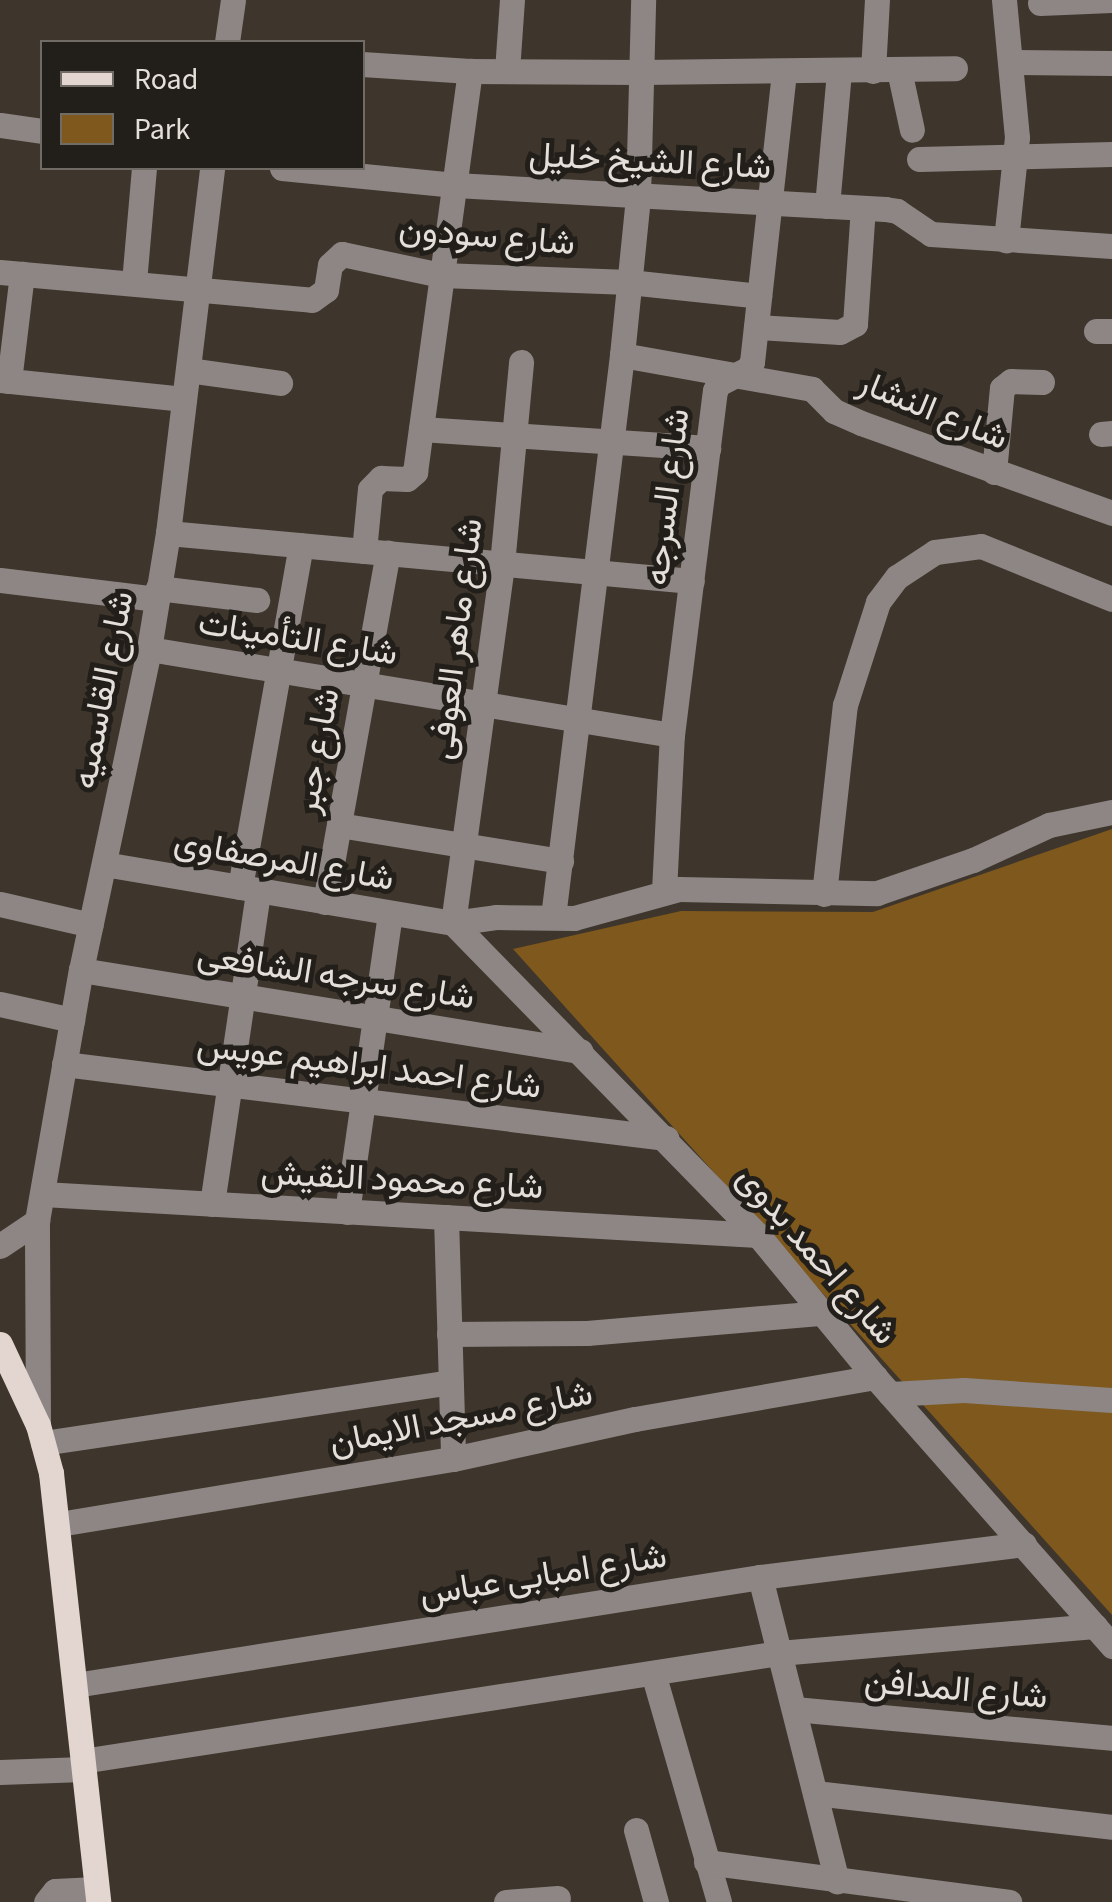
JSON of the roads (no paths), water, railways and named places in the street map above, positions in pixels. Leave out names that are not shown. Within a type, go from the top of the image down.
[{"type":"main road","points":[[2,1354],[40,1434],[59,1524],[97,1896]]},
{"type":"street","points":[[227,40],[233,0]]},
{"type":"street","points":[[507,71],[512,0]]},
{"type":"street","points":[[552,918],[598,572],[638,197],[643,0]]},
{"type":"street","points":[[877,0],[886,70],[912,130]]},
{"type":"street","points":[[1004,0],[1017,156],[1006,240]]},
{"type":"street","points":[[1040,3],[1112,0]]},
{"type":"street","points":[[1012,62],[1112,63]]},
{"type":"street","points":[[365,64],[470,71],[784,73],[955,68]]},
{"type":"street","points":[[470,71],[420,429],[708,448]]},
{"type":"street","points":[[828,206],[839,71]]},
{"type":"street","name":"شارع السرجه","points":[[664,891],[672,735],[715,391],[732,376],[748,369],[752,362],[784,73]]},
{"type":"street","points":[[0,125],[40,131]]},
{"type":"street","points":[[920,159],[1112,154]]},
{"type":"street","points":[[134,282],[144,170]]},
{"type":"street","name":"شارع القاسميه","points":[[40,1434],[38,1221],[81,970],[149,649],[168,533],[212,170]]},
{"type":"street","name":"شارع الشيخ خليل","points":[[328,170],[455,186],[897,211],[931,234],[1112,246]]},
{"type":"street","points":[[756,327],[840,332],[856,324],[863,208]]},
{"type":"street","name":"شارع سودون","points":[[11,273],[197,286],[312,300],[326,290],[330,264],[342,254],[441,274],[629,282],[758,296]]},
{"type":"street","points":[[11,273],[5,380],[184,399]]},
{"type":"street","name":"شارع النشار","points":[[622,354],[812,389],[834,410],[1112,513]]},
{"type":"street","name":"شارع ماهر العوفى","points":[[454,923],[502,564],[521,362]]},
{"type":"street","points":[[188,370],[280,383]]},
{"type":"street","points":[[994,472],[1002,388],[1011,381],[1042,382]]},
{"type":"street","name":"شارع جبر","points":[[325,902],[364,684],[376,552],[370,489],[381,478],[407,479],[415,472],[420,429]]},
{"type":"street","points":[[168,533],[692,581]]},
{"type":"street","points":[[212,1204],[243,996],[249,889],[279,670],[301,545]]},
{"type":"street","points":[[824,894],[844,705],[878,602],[896,577],[935,552],[981,546],[1110,589]]},
{"type":"street","points":[[0,580],[257,600]]},
{"type":"street","name":"شارع التأمينات","points":[[149,649],[672,735]]},
{"type":"street","name":"شارع المرصفاوى","points":[[104,864],[454,923],[496,917],[552,918],[596,913],[664,891],[700,888],[856,895],[904,886],[1049,825],[1112,812]]},
{"type":"street","points":[[339,825],[560,861]]},
{"type":"street","points":[[0,904],[91,925]]},
{"type":"street","points":[[346,1212],[390,914]]},
{"type":"street","name":"شارع احمد بدوى","points":[[454,923],[758,1235],[883,1385],[1103,1636]]},
{"type":"street","name":"شارع سرجه الشافعى","points":[[81,970],[580,1050]]},
{"type":"street","points":[[0,1004],[72,1020]]},
{"type":"street","name":"شارع احمد ابراهيم عويس","points":[[64,1064],[666,1138]]},
{"type":"street","name":"شارع محمود النقيش","points":[[42,1194],[758,1235]]},
{"type":"street","points":[[446,1218],[452,1459]]},
{"type":"street","points":[[0,1246],[38,1221]]},
{"type":"street","points":[[449,1334],[606,1332],[822,1313]]},
{"type":"street","points":[[40,1434],[450,1382]]},
{"type":"street","name":"شارع مسجد الايمان","points":[[59,1524],[452,1459],[634,1419],[883,1385],[1112,1400]]},
{"type":"street","name":"شارع امبابى عباس","points":[[74,1685],[760,1577],[1024,1544]]},
{"type":"street","points":[[760,1577],[837,1881]]},
{"type":"street","points":[[0,1772],[83,1765],[779,1653],[1103,1636]]},
{"type":"street","points":[[653,1673],[720,1902]]},
{"type":"street","name":"شارع المدافن","points":[[794,1710],[1112,1738]]},
{"type":"street","points":[[815,1793],[1112,1827]]},
{"type":"street","points":[[636,1830],[656,1902]]},
{"type":"street","points":[[706,1862],[1008,1902]]},
{"type":"street","points":[[46,1902],[56,1892],[97,1896]]},
{"type":"street","points":[[506,1902],[558,1898]]}]
